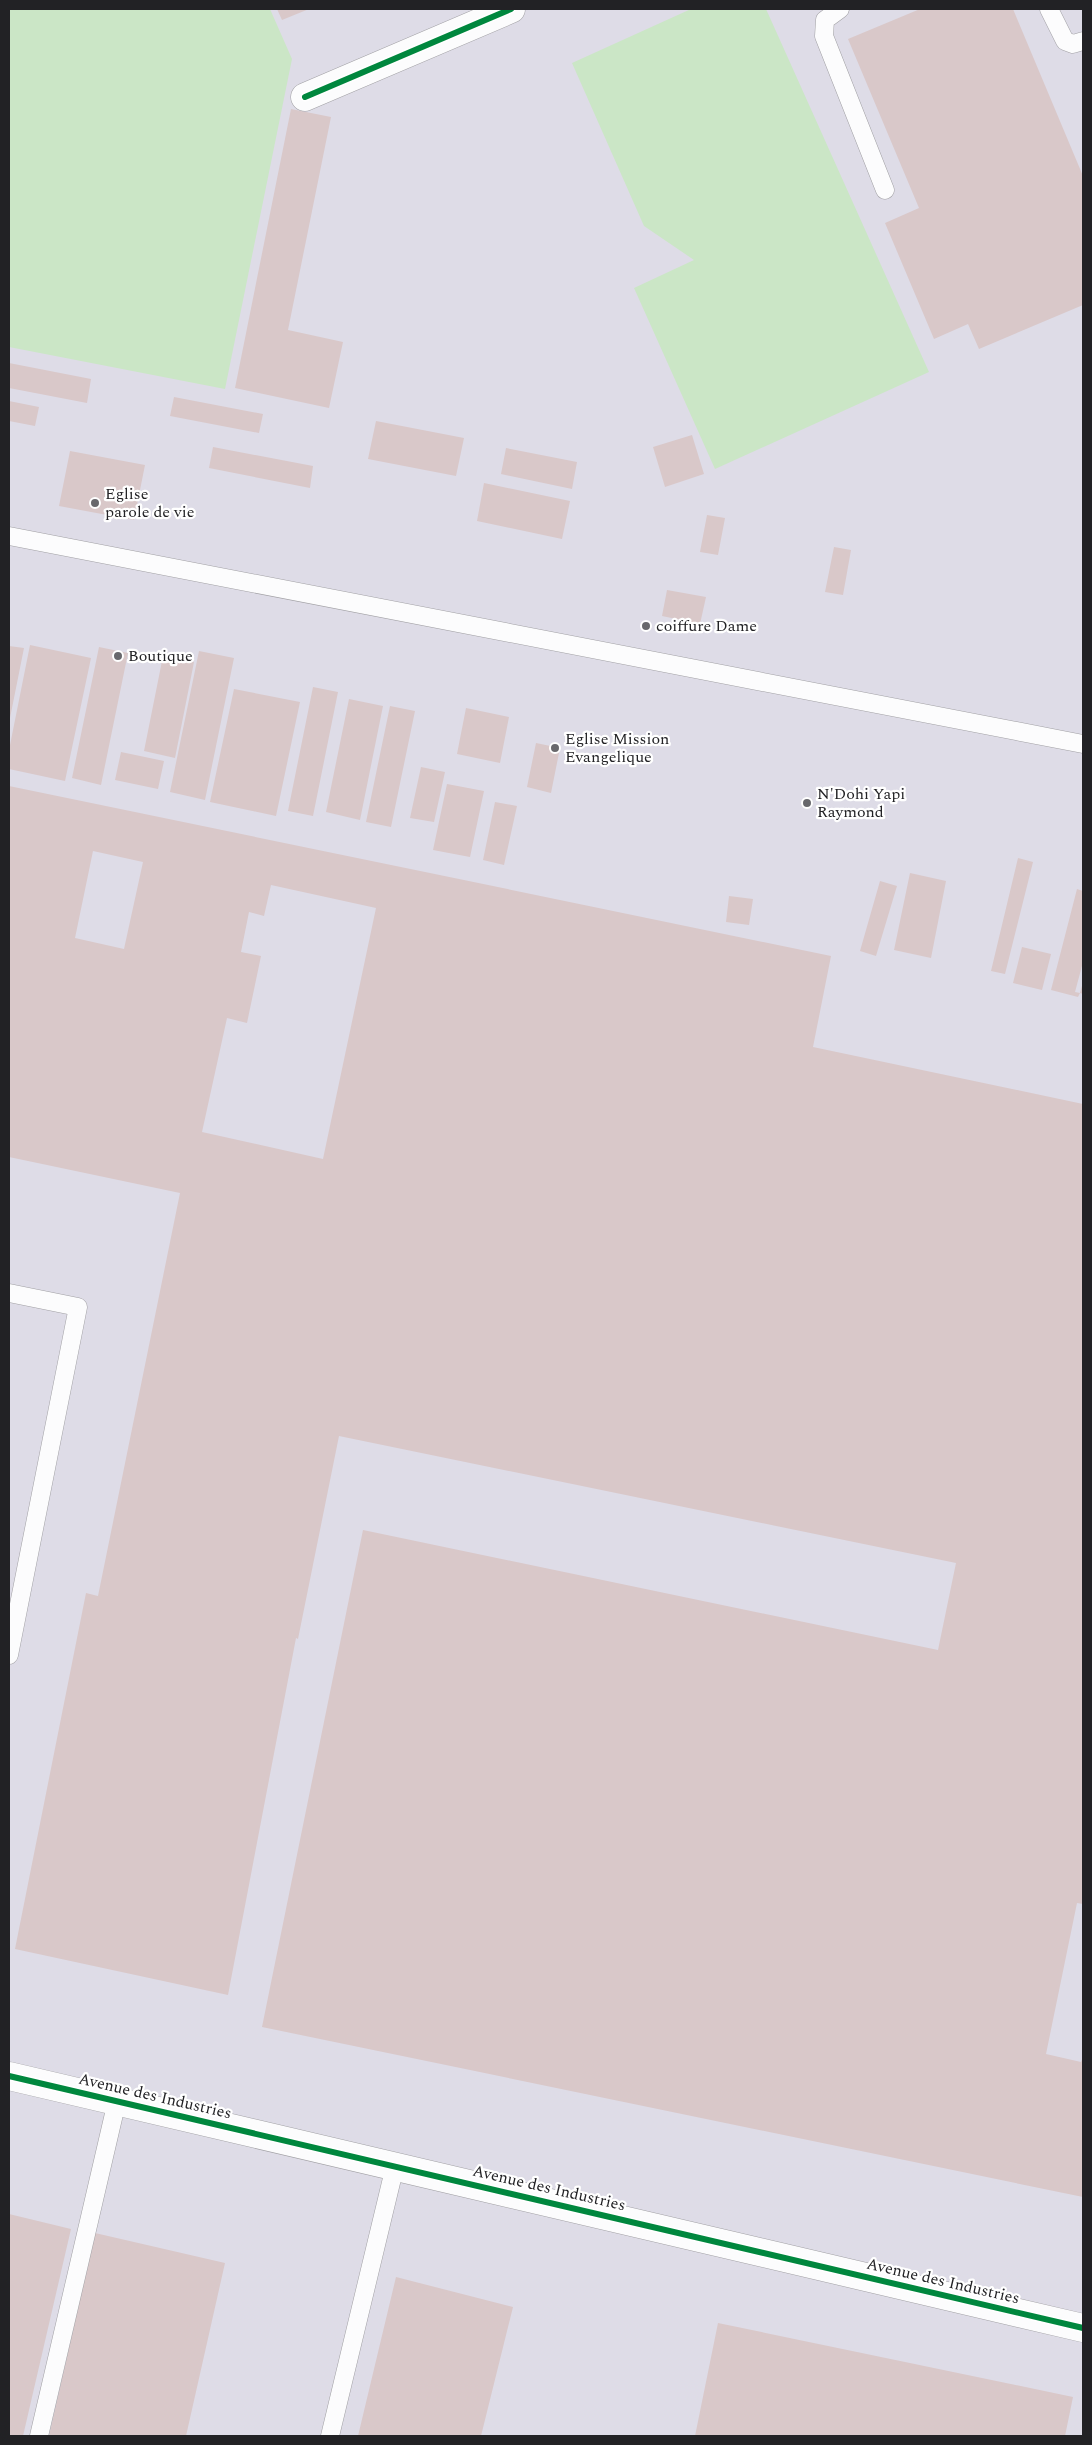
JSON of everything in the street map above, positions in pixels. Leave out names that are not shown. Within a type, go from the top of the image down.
[{"type":"street","points":[[304,97],[510,9]]},
{"type":"street","name":"Avenue des Industries","points":[[9,2076],[1083,2328]]},
{"type":"lane","points":[[840,9],[825,20],[824,36],[886,190]]},
{"type":"lane","points":[[1049,9],[1065,41],[1073,44],[1083,41]]},
{"type":"lane","points":[[9,536],[1083,744]]},
{"type":"lane","points":[[9,1293],[78,1307],[9,1655]]},
{"type":"lane","points":[[39,2436],[116,2101]]},
{"type":"lane","points":[[330,2436],[395,2166]]},
{"type":"shaded area","points":[[9,9],[1083,9],[1083,2436],[9,2436]]},
{"type":"green space","points":[[9,9],[270,9],[292,59],[225,389],[9,347]]},
{"type":"green space","points":[[691,9],[766,9],[929,372],[715,469],[634,288],[694,260],[644,226],[572,63]]},
{"type":"building","points":[[277,9],[309,9],[282,20]]},
{"type":"building","points":[[920,9],[1013,9],[1083,176],[1083,305],[979,349],[968,324],[934,339],[885,223],[919,208],[848,39]]},
{"type":"building","points":[[291,109],[331,117],[288,330],[343,342],[329,408],[235,388]]},
{"type":"building","points":[[9,363],[91,379],[87,403],[9,388]]},
{"type":"building","points":[[174,397],[263,414],[259,433],[170,416]]},
{"type":"building","points":[[9,401],[39,407],[35,426],[9,421]]},
{"type":"building","points":[[376,421],[464,438],[456,476],[368,459]]},
{"type":"building","points":[[692,435],[704,474],[665,487],[653,447]]},
{"type":"building","points":[[213,447],[313,466],[310,488],[209,468]]},
{"type":"building","points":[[506,448],[577,462],[572,489],[501,474]]},
{"type":"building","points":[[70,451],[145,465],[134,520],[59,506]]},
{"type":"building","points":[[484,483],[570,501],[562,539],[477,521]]},
{"type":"building","points":[[707,515],[725,518],[718,555],[700,552]]},
{"type":"building","points":[[834,547],[851,550],[843,595],[825,592]]},
{"type":"building","points":[[667,590],[706,597],[700,624],[662,616]]},
{"type":"building","points":[[30,645],[91,658],[65,781],[9,769],[9,750]]},
{"type":"building","points":[[9,646],[24,648],[10,718],[9,718]]},
{"type":"building","points":[[99,647],[128,653],[101,785],[72,778]]},
{"type":"building","points":[[199,651],[234,658],[205,800],[170,792]]},
{"type":"building","points":[[163,656],[194,662],[175,758],[144,751]]},
{"type":"building","points":[[313,687],[338,692],[313,816],[288,811]]},
{"type":"building","points":[[234,689],[300,702],[276,816],[210,802]]},
{"type":"building","points":[[349,699],[383,706],[360,820],[326,812]]},
{"type":"building","points":[[390,706],[415,711],[391,827],[366,822]]},
{"type":"building","points":[[466,708],[509,717],[500,763],[457,754]]},
{"type":"building","points":[[536,743],[560,748],[551,793],[527,787]]},
{"type":"building","points":[[121,752],[164,761],[158,789],[115,780]]},
{"type":"building","points":[[421,767],[445,772],[434,822],[410,818]]},
{"type":"building","points":[[447,784],[484,791],[470,857],[433,850]]},
{"type":"building","points":[[9,786],[831,956],[813,1047],[1083,1104],[1083,1904],[1077,1903],[1046,2054],[1081,2062],[1083,2057],[1083,2197],[262,2027],[363,1530],[938,1650],[956,1563],[339,1436],[298,1639],[296,1638],[228,1995],[15,1949],[86,1593],[98,1596],[180,1193],[9,1157]],"holes":[[[93,851],[143,862],[124,949],[75,938]],[[271,885],[376,908],[323,1159],[202,1132],[227,1018],[247,1023],[261,956],[241,952],[249,912],[264,916]]]},
{"type":"building","points":[[495,802],[517,806],[504,865],[483,860]]},
{"type":"building","points":[[1018,858],[1033,862],[1005,974],[991,971]]},
{"type":"building","points":[[910,873],[946,881],[931,958],[894,950]]},
{"type":"building","points":[[880,881],[897,886],[876,956],[860,951]]},
{"type":"building","points":[[1077,889],[1083,891],[1083,962],[1075,992],[1080,993],[1078,997],[1051,990]]},
{"type":"building","points":[[729,896],[753,899],[749,925],[726,922]]},
{"type":"building","points":[[1022,947],[1051,954],[1042,990],[1013,983]]},
{"type":"building","points":[[1083,982],[1083,994],[1080,993]]},
{"type":"building","points":[[9,2214],[71,2229],[23,2436],[9,2436]]},
{"type":"building","points":[[95,2233],[225,2263],[186,2436],[49,2436]]},
{"type":"building","points":[[396,2277],[513,2307],[481,2436],[358,2436]]},
{"type":"building","points":[[718,2323],[1073,2397],[1065,2436],[695,2436]]},
{"type":"cycle path","points":[[305,97],[511,9]]},
{"type":"cycle path","points":[[9,2076],[1083,2328]]},
{"type":"place","name":"Eglise parole de vie","points":[[95,503]]},
{"type":"place","name":"coiffure Dame","points":[[646,626]]},
{"type":"place","name":"Boutique","points":[[118,656]]},
{"type":"place","name":"Eglise Mission Evangelique","points":[[555,748]]},
{"type":"place","name":"N'Dohi Yapi Raymond","points":[[807,803]]}]
